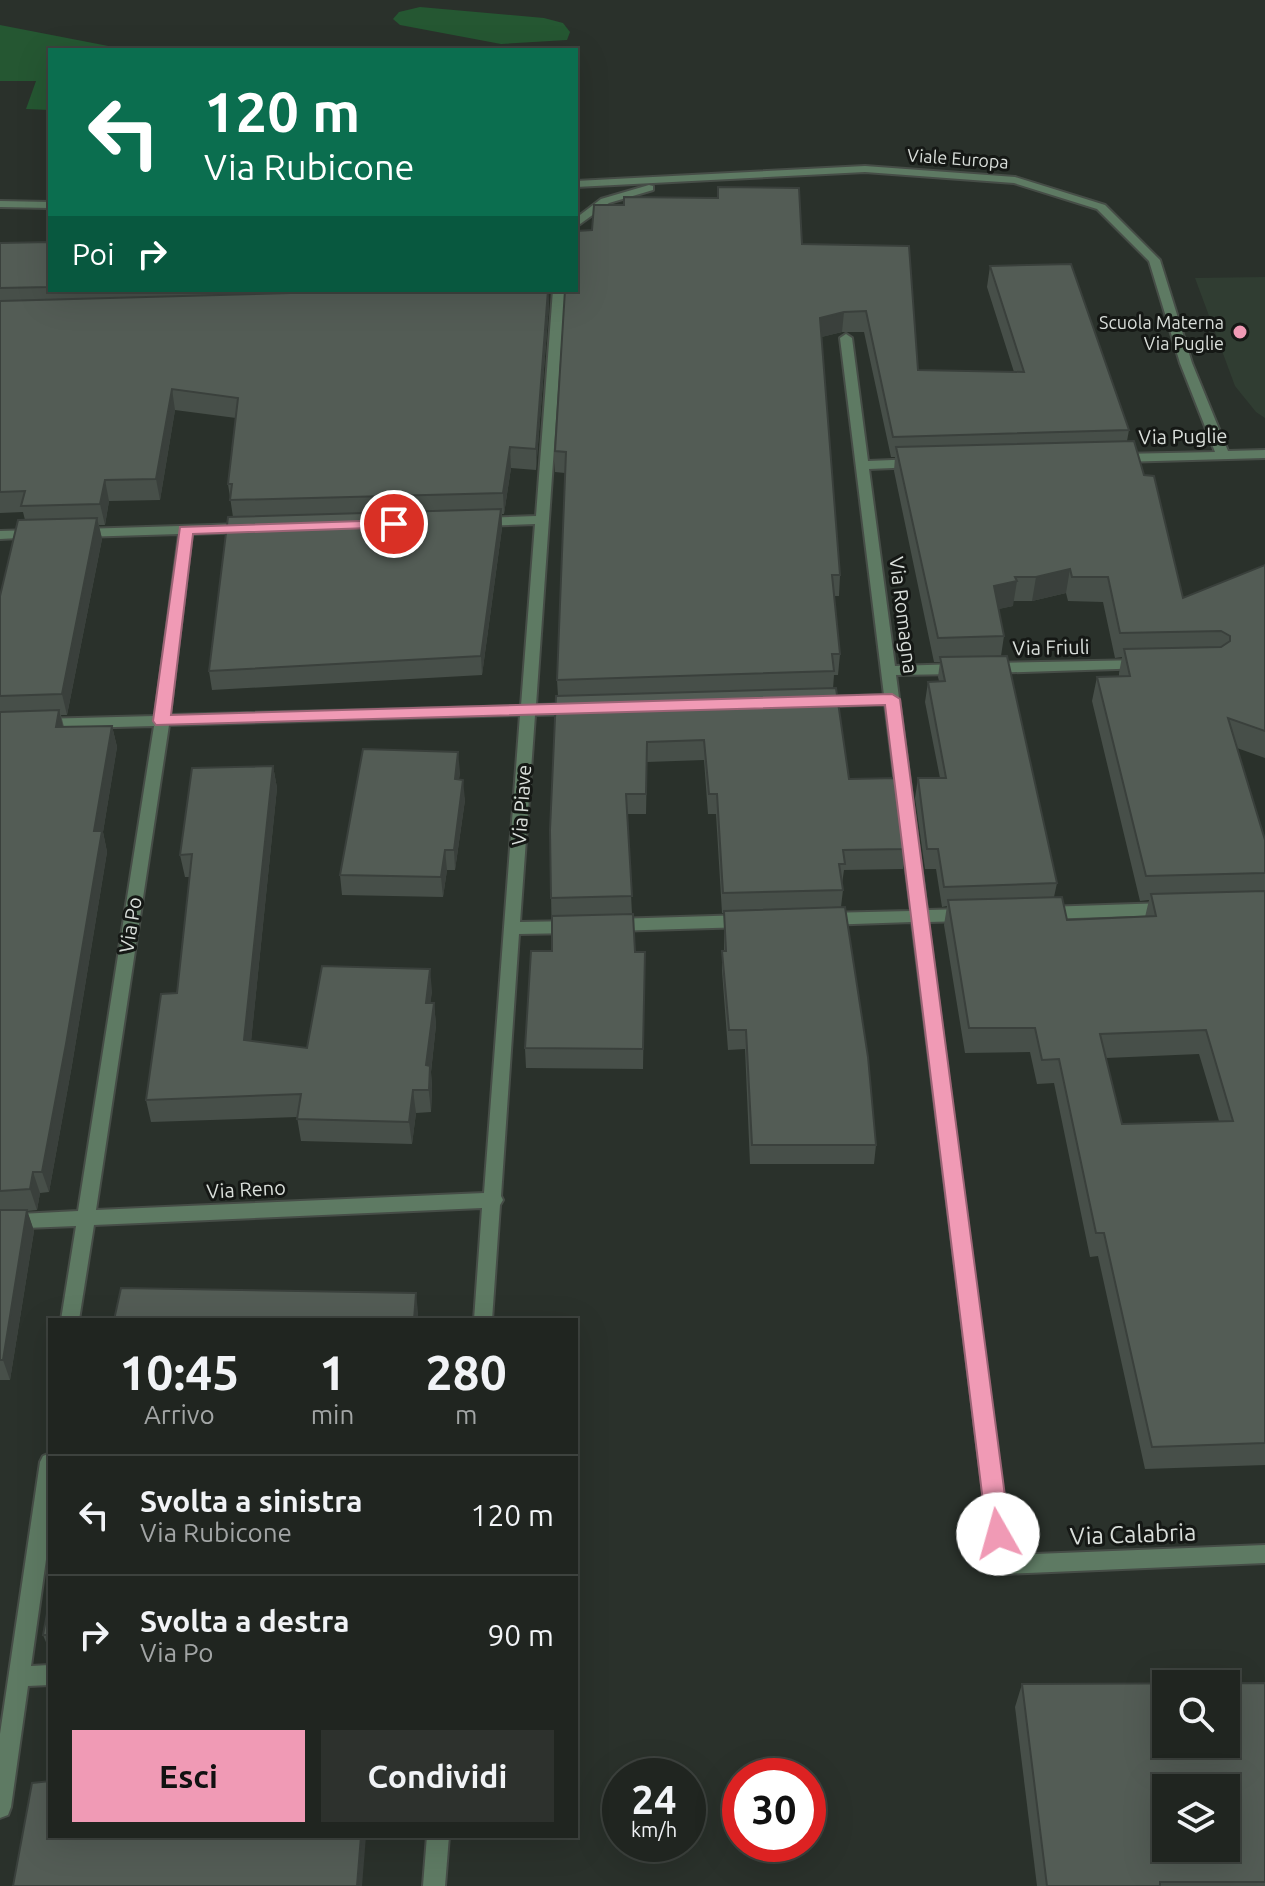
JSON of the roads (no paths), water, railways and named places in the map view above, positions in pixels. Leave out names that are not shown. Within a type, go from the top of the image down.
[{"type":"street","name":"Viale Europa","points":[[578,184],[865,169],[1015,180],[1101,207],[1154,260],[1186,363],[1223,455]]},
{"type":"street","points":[[578,222],[605,201],[701,177]]},
{"type":"street","points":[[0,204],[48,205]]},
{"type":"street","name":"Via Piave","points":[[483,1318],[543,520],[553,296]]},
{"type":"street","name":"Via Romagna","points":[[846,338],[1002,1565]]},
{"type":"street","name":"Via Puglie","points":[[1113,458],[1265,454]]},
{"type":"street","points":[[862,465],[925,463]]},
{"type":"street","points":[[465,522],[543,520]]},
{"type":"street","points":[[62,533],[263,528]]},
{"type":"street","name":"Via Po","points":[[70,1318],[162,721],[186,530]]},
{"type":"street","points":[[0,535],[46,534]]},
{"type":"street","name":"Via Friuli","points":[[888,671],[1153,664]]},
{"type":"street","points":[[797,702],[892,699]]},
{"type":"street","points":[[0,725],[591,708]]},
{"type":"street","points":[[1030,913],[1187,908]]},
{"type":"street","points":[[810,919],[982,914]]},
{"type":"street","points":[[511,928],[763,921]]},
{"type":"street","name":"Via Reno","points":[[0,1222],[494,1200]]},
{"type":"street","points":[[0,1807],[48,1476]]},
{"type":"street","name":"Via Calabria","points":[[1002,1565],[1265,1554]]},
{"type":"street","points":[[19,1676],[48,1675]]},
{"type":"street","points":[[434,1886],[438,1838]]},
{"type":"place","name":"Scuola Materna Via Puglie","points":[[1240,332]]}]
